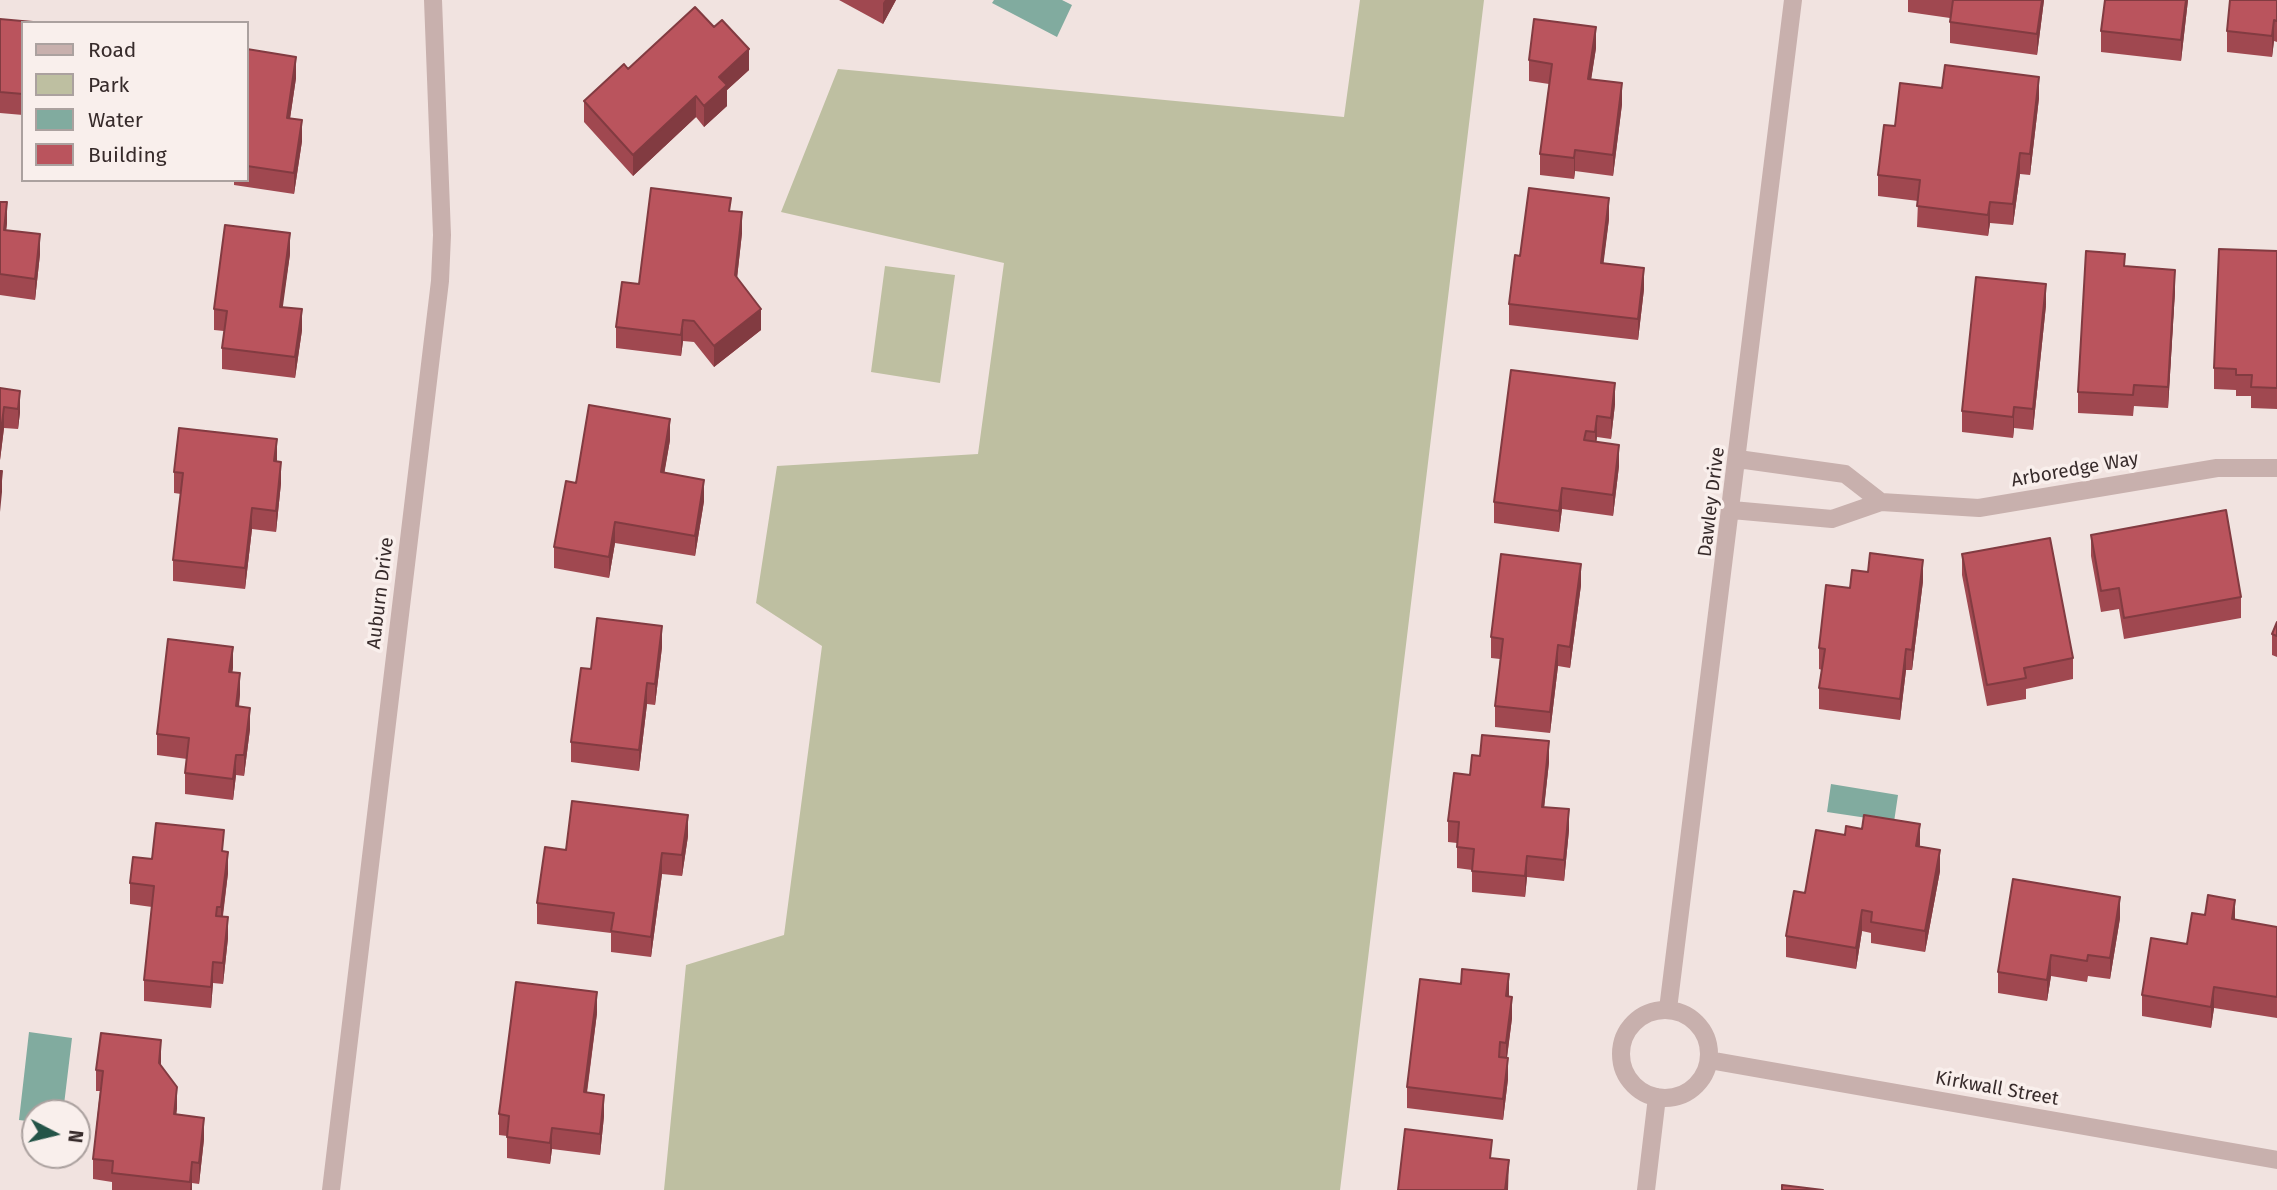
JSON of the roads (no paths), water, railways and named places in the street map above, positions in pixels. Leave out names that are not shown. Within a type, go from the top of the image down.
[{"type":"street","name":"Auburn Drive","points":[[331,1190],[440,281],[442,235],[433,0]]},
{"type":"street","name":"Dawley Drive","points":[[1668,1009],[1732,510],[1793,0]]},
{"type":"street","points":[[1738,458],[1845,474],[1881,502]]},
{"type":"street","name":"Arboredge Way","points":[[1732,510],[1832,519],[1881,502],[1979,508],[2217,468],[2277,468]]},
{"type":"street","points":[[1668,1009],[1680,1012],[1700,1026],[1709,1048],[1709,1060],[1696,1085],[1671,1097],[1657,1097],[1632,1083],[1624,1070],[1621,1056],[1623,1041],[1640,1017],[1668,1009]]},
{"type":"street","name":"Kirkwall Street","points":[[1709,1060],[2277,1160]]},
{"type":"street","points":[[1646,1190],[1657,1097]]},
{"type":"water","points":[[994,0],[1062,0],[1072,5],[1057,37],[992,3]]},
{"type":"water","points":[[1831,784],[1898,795],[1894,822],[1827,812]]},
{"type":"water","points":[[29,1032],[72,1038],[65,1099],[21,1099]]}]
